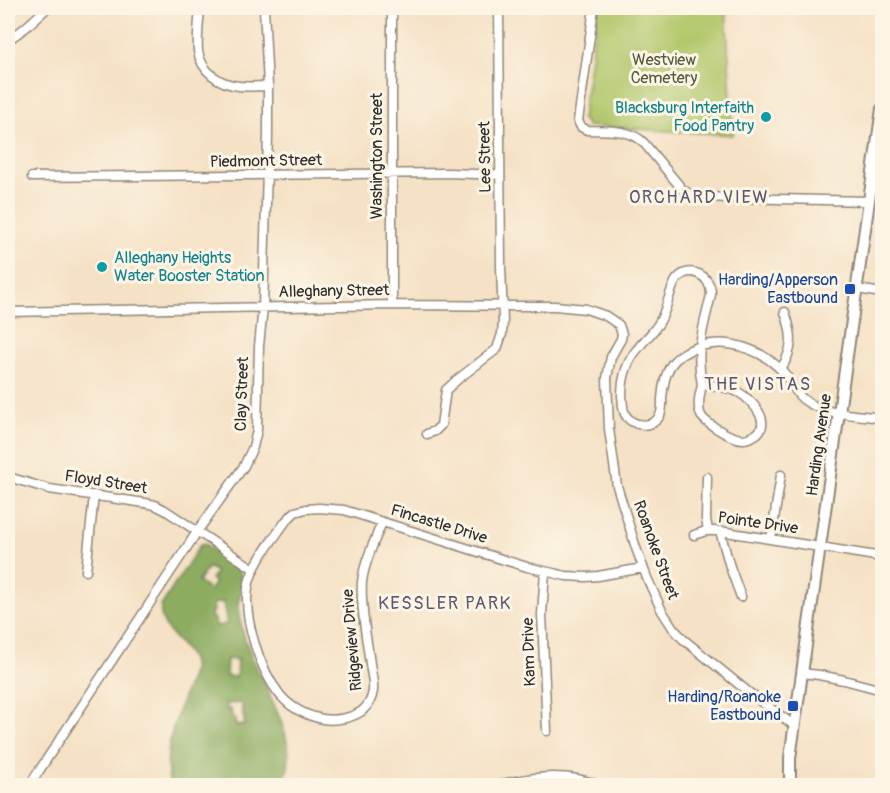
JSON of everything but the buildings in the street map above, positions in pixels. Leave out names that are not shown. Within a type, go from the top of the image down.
[{"type":"main road","name":"Harding Avenue","points":[[790,786],[790,758],[880,137],[882,109]]},
{"type":"street","points":[[8,40],[47,8]]},
{"type":"street","points":[[200,8],[198,50],[200,60],[209,74],[229,85],[267,86]]},
{"type":"street","name":"Clay Street","points":[[29,786],[197,532],[244,466],[251,451],[257,430],[259,346],[263,307],[268,135],[264,8]]},
{"type":"street","name":"Washington Street","points":[[392,8],[392,305]]},
{"type":"street","name":"Lee Street","points":[[427,434],[435,431],[441,425],[446,390],[497,349],[502,334],[499,8]]},
{"type":"street","points":[[594,8],[578,121],[583,129],[625,132],[637,136],[682,189],[694,197],[869,201]]},
{"type":"street","name":"Piedmont Street","points":[[32,177],[449,173],[500,175]]},
{"type":"street","points":[[702,385],[728,388],[747,398],[758,409],[762,418],[759,432],[751,437],[736,438],[706,422],[700,413],[699,398],[702,385],[699,347],[711,288],[710,283],[704,277],[688,273],[675,282],[661,321],[638,348],[625,369],[623,402],[627,418],[643,424],[655,421],[662,412],[664,377],[668,368],[683,354],[699,347],[728,345],[747,348],[764,356],[781,369],[800,396],[808,403],[839,413],[882,418]]},
{"type":"street","points":[[857,289],[882,293]]},
{"type":"street","name":"Alleghany Street","points":[[8,312],[502,305],[579,308],[606,316],[620,327]]},
{"type":"street","points":[[781,369],[789,355],[792,341],[790,324],[785,312]]},
{"type":"street","name":"Roanoke Street","points":[[620,327],[621,339],[611,357],[607,372],[609,429],[617,486],[643,568],[667,620],[683,639],[752,695],[795,726]]},
{"type":"street","points":[[771,539],[781,475]]},
{"type":"street","name":"Floyd Street","points":[[8,477],[49,489],[155,505],[254,569]]},
{"type":"street","points":[[707,477],[708,531]]},
{"type":"street","points":[[86,571],[94,495]]},
{"type":"street","name":"Fincastle Drive","points":[[254,569],[291,514],[299,510],[319,508],[344,510],[545,572],[566,576],[586,577],[643,568]]},
{"type":"street","name":"Ridgeview Drive","points":[[254,569],[248,588],[247,602],[251,626],[263,665],[278,692],[298,710],[314,717],[333,720],[357,713],[364,710],[373,692],[362,589],[365,568],[382,522]]},
{"type":"street","name":"Pointe Drive","points":[[694,535],[708,531],[720,531],[882,557]]},
{"type":"street","points":[[720,531],[741,597]]},
{"type":"street","name":"Kam Drive","points":[[545,572],[543,614],[547,731]]},
{"type":"street","points":[[802,673],[844,680],[882,690]]},
{"type":"street","points":[[496,786],[516,781],[545,782],[573,779],[600,786]]},
{"type":"green space","name":"Westview Cemetery","points":[[598,8],[726,8],[733,135],[588,126],[582,119]]},
{"type":"green space","points":[[205,544],[224,557],[240,573],[239,613],[242,629],[248,648],[274,703],[287,741],[289,759],[286,775],[277,785],[170,785],[168,756],[170,740],[194,667],[186,651],[166,627],[161,614],[161,606],[200,545]],"holes":[[[208,567],[216,572],[211,579],[215,582],[210,590],[198,582]],[[223,602],[227,624],[216,626],[211,612],[214,611],[213,604]],[[227,659],[237,660],[236,677],[226,676]],[[241,703],[245,725],[236,726],[231,709],[227,709],[226,704]]]},
{"type":"place","name":"Blacksburg Interfaith Food Pantry","points":[[766,117]]},
{"type":"place","name":"Alleghany Heights Water Booster Station","points":[[102,267]]},
{"type":"place","name":"Harding/Apperson Eastbound","points":[[850,289]]},
{"type":"place","name":"Harding/Roanoke Eastbound","points":[[793,706]]},
{"type":"district","name":"ORCHARD VIEW","points":[[699,197]]},
{"type":"district","name":"THE VISTAS","points":[[758,384]]},
{"type":"district","name":"KESSLER PARK","points":[[445,603]]}]
